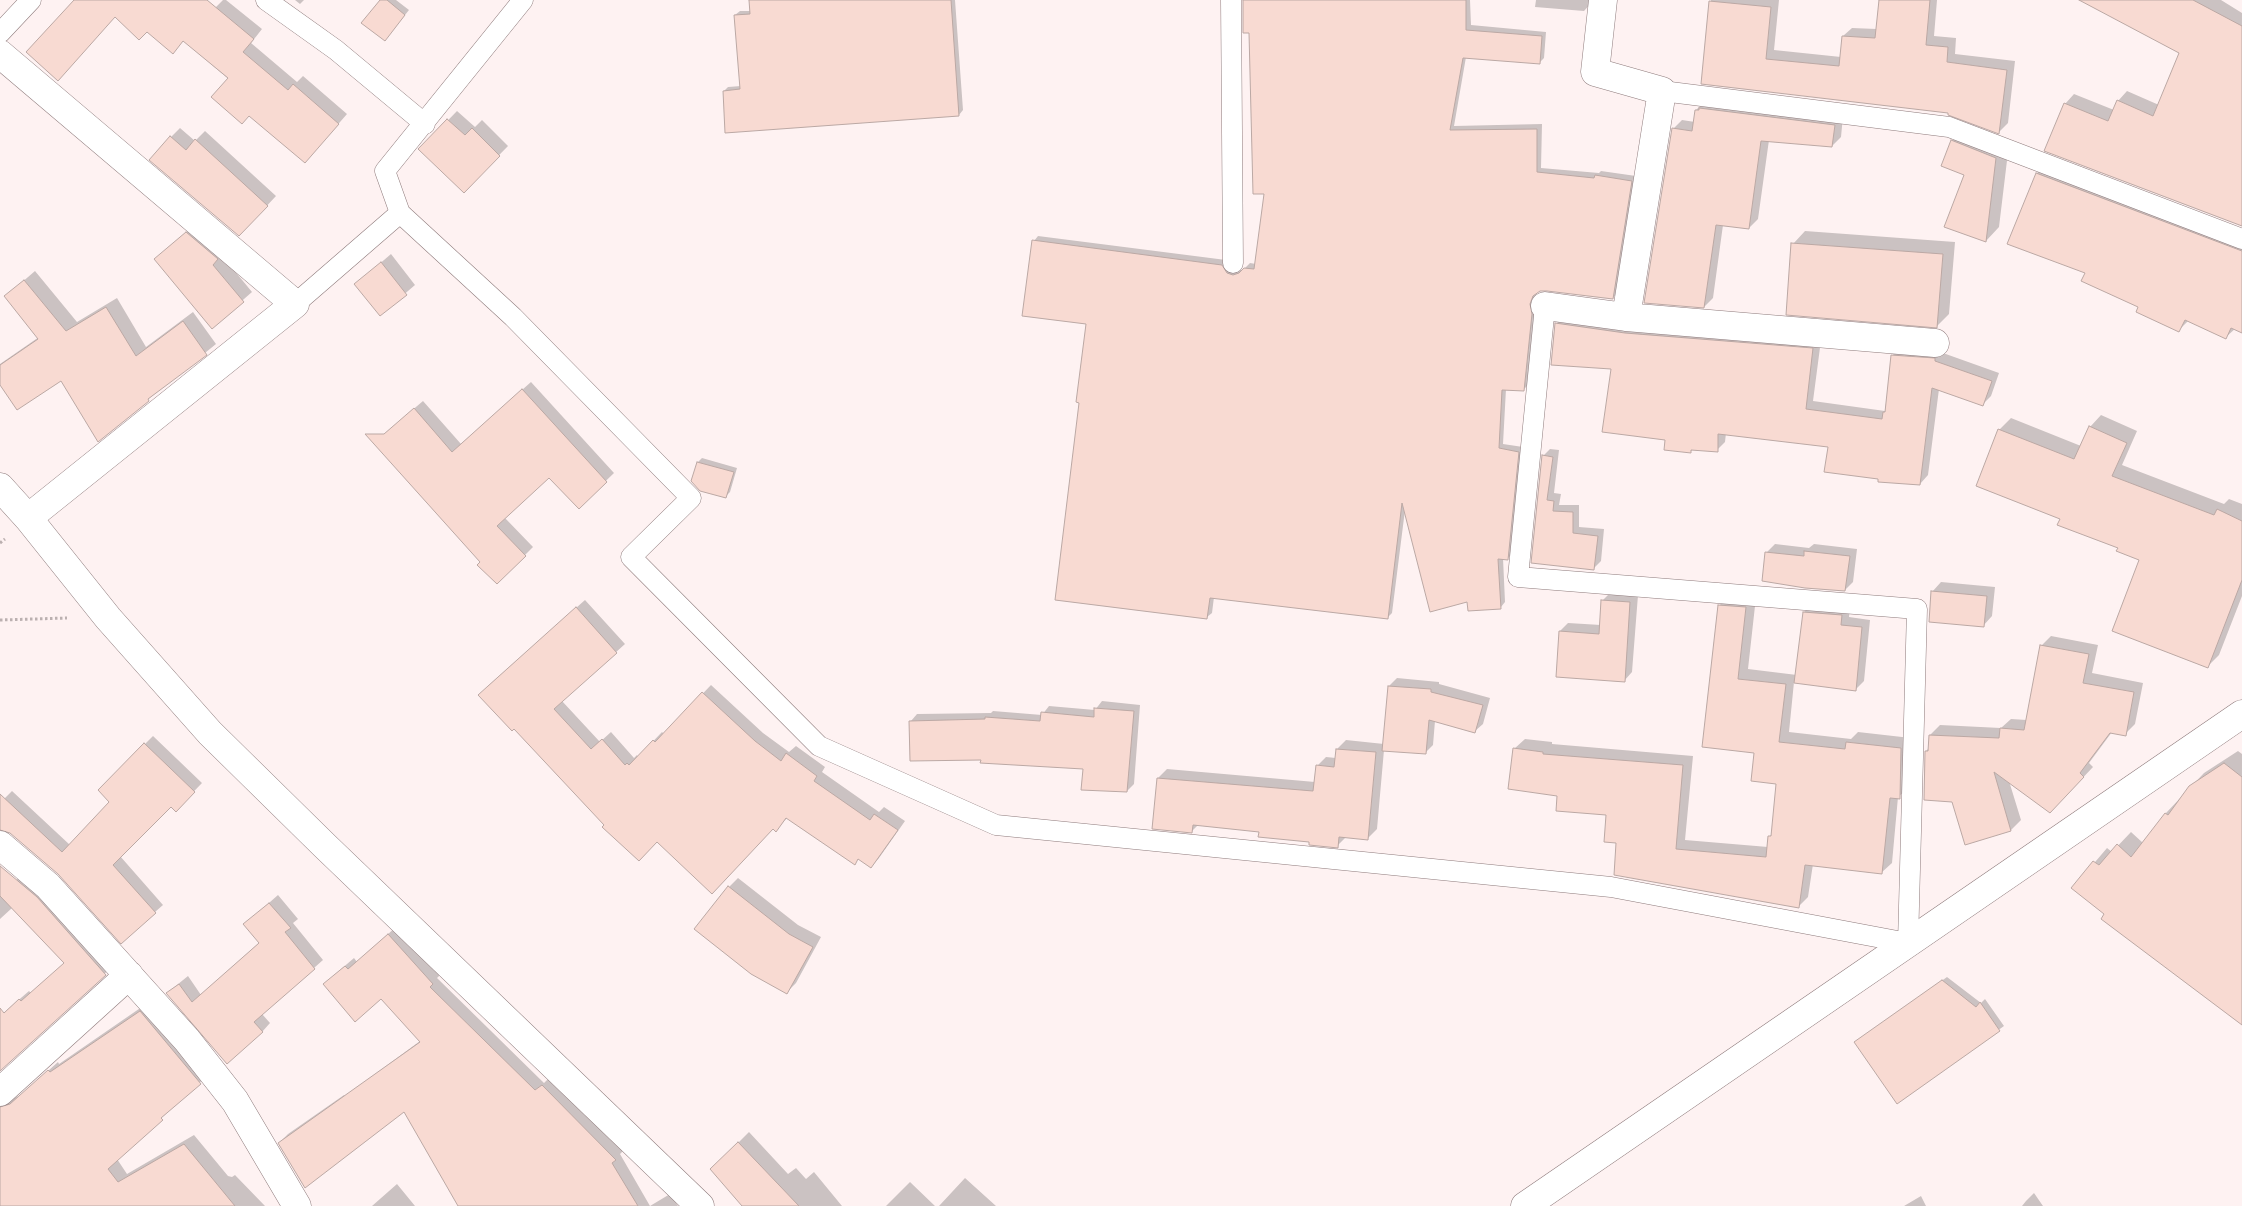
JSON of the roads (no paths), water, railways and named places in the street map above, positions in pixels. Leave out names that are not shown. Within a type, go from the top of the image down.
[{"type":"street","points":[[1603,0],[1595,72],[1662,91],[1626,317]]},
{"type":"street","points":[[0,54],[295,304],[28,518]]},
{"type":"street","points":[[1545,306],[1626,317],[1935,343]]},
{"type":"street","points":[[0,487],[28,518],[108,618],[218,740],[324,845],[700,1206]]},
{"type":"street","points":[[1525,1206],[2242,714]]},
{"type":"street","points":[[0,845],[48,886],[187,1040],[234,1101],[297,1206]]},
{"type":"street","points":[[0,1092],[129,975]]},
{"type":"lane","points":[[0,33],[31,0]]},
{"type":"lane","points":[[266,0],[336,50],[425,124]]},
{"type":"lane","points":[[523,0],[425,124],[385,171],[400,213],[513,317],[691,498],[631,557],[819,746],[996,825],[1611,887],[1908,944],[1917,609],[1518,577],[1545,306]]},
{"type":"lane","points":[[1230,0],[1233,263]]},
{"type":"lane","points":[[1662,91],[1949,127],[2242,239]]},
{"type":"lane","points":[[295,304],[400,213]]}]
